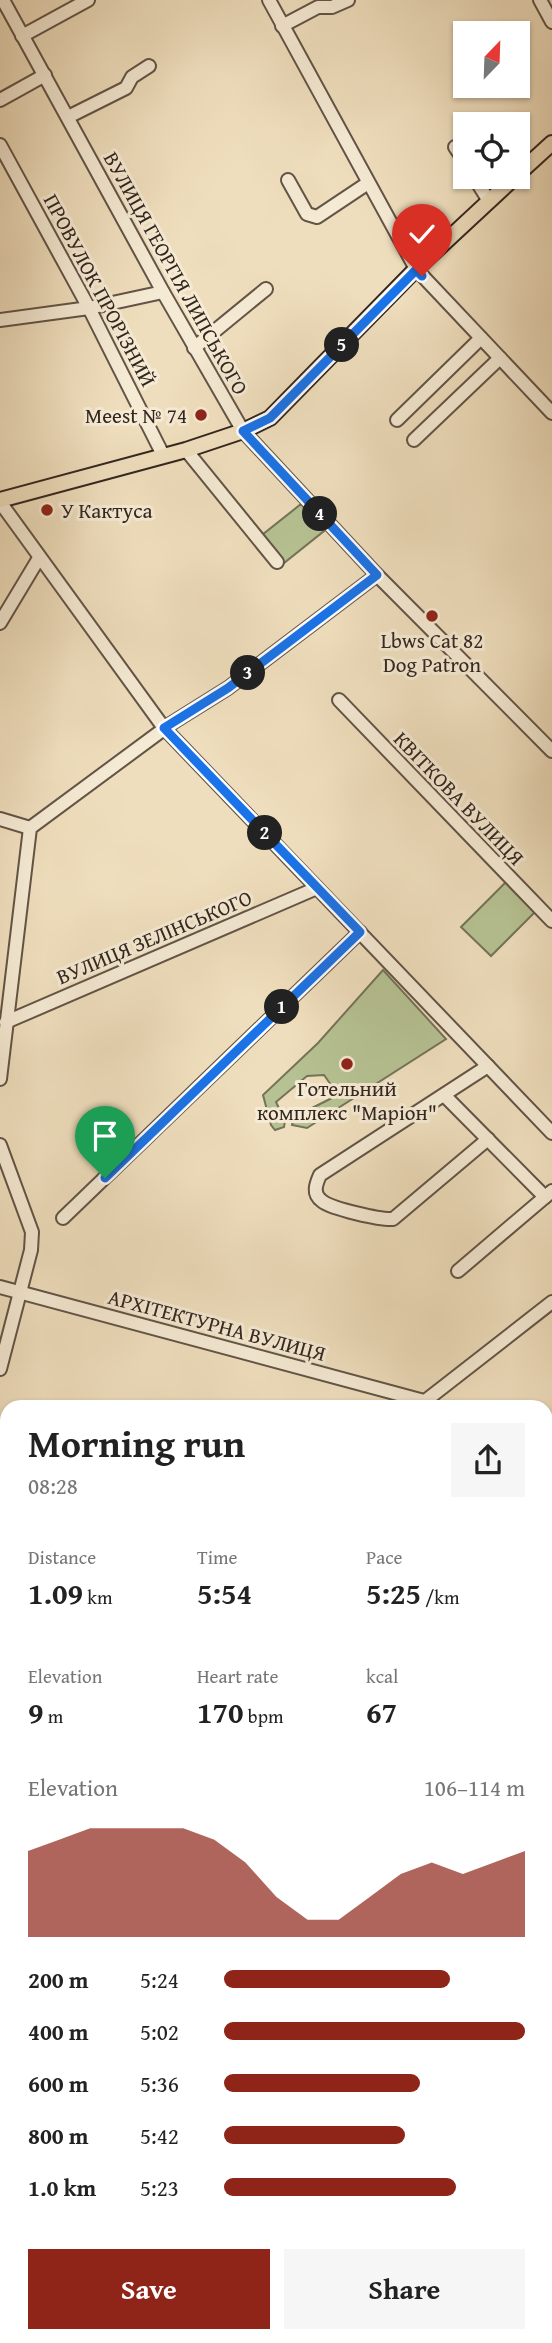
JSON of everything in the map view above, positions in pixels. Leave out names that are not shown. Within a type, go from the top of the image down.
[{"type":"main road","points":[[530,164],[552,143]]},
{"type":"main road","points":[[0,501],[186,450],[243,431],[270,418],[416,270],[502,189]]},
{"type":"street","name":"ВУЛИЦЯ ГЕОРГІЯ ЛИПСЬКОГО","points":[[4,0],[194,348],[243,431],[377,575],[552,751]]},
{"type":"street","points":[[22,36],[88,0]]},
{"type":"street","points":[[269,0],[416,270],[552,413]]},
{"type":"street","points":[[282,26],[318,7],[331,7],[348,0]]},
{"type":"street","points":[[540,0],[552,22]]},
{"type":"street","points":[[68,117],[126,88],[132,77],[149,66]]},
{"type":"street","points":[[0,100],[45,75]]},
{"type":"street","name":"ПРОВУЛОК ПРОРІЗНИЙ","points":[[0,145],[89,308],[163,455]]},
{"type":"street","points":[[288,180],[307,214],[317,217],[368,183]]},
{"type":"street","points":[[482,189],[489,201]]},
{"type":"street","points":[[194,348],[266,289]]},
{"type":"street","points":[[0,320],[89,308],[163,292]]},
{"type":"street","points":[[397,420],[481,338]]},
{"type":"street","points":[[414,440],[500,358]]},
{"type":"street","points":[[186,450],[277,562]]},
{"type":"street","points":[[0,501],[164,728],[552,1133]]},
{"type":"street","points":[[0,623],[39,558]]},
{"type":"street","points":[[0,1079],[30,828],[164,728],[228,688],[377,575]]},
{"type":"street","name":"КВІТКОВА ВУЛИЦЯ","points":[[339,701],[552,921]]},
{"type":"street","points":[[0,819],[30,828]]},
{"type":"street","name":"ВУЛИЦЯ ЗЕЛІНСЬКОГО","points":[[6,1022],[317,888]]},
{"type":"street","points":[[64,1218],[360,932]]},
{"type":"street","points":[[488,1066],[320,1175],[315,1186],[321,1201],[382,1219],[397,1217],[488,1139]]},
{"type":"street","points":[[444,1095],[549,1194],[458,1271]]},
{"type":"street","points":[[0,1145],[32,1232],[20,1293],[0,1369]]},
{"type":"street","name":"АРХІТЕКТУРНА ВУЛИЦЯ","points":[[0,1287],[407,1400]]},
{"type":"street","points":[[426,1400],[552,1302]]},
{"type":"green space","points":[[301,504],[324,531],[284,563],[262,535]]},
{"type":"green space","points":[[506,882],[536,911],[491,956],[461,927]]},
{"type":"green space","points":[[383,970],[446,1039],[307,1128],[292,1125],[294,1117],[338,1095],[324,1075],[307,1076],[276,1102],[285,1121],[284,1127],[275,1130],[271,1125],[263,1095],[318,1043]]},
{"type":"place","name":"Meest № 74","points":[[201,415]]},
{"type":"place","name":"У Кактуса","points":[[47,510]]},
{"type":"place","name":"Lbws Cat 82 Dog Patron","points":[[432,616]]},
{"type":"place","name":"Готельний комплекс \"Маріон\"","points":[[347,1064]]},
{"type":"route","points":[[105,1178],[360,932],[164,728],[228,688],[316,624],[377,575],[243,431],[270,418],[416,270],[422,276]]}]
